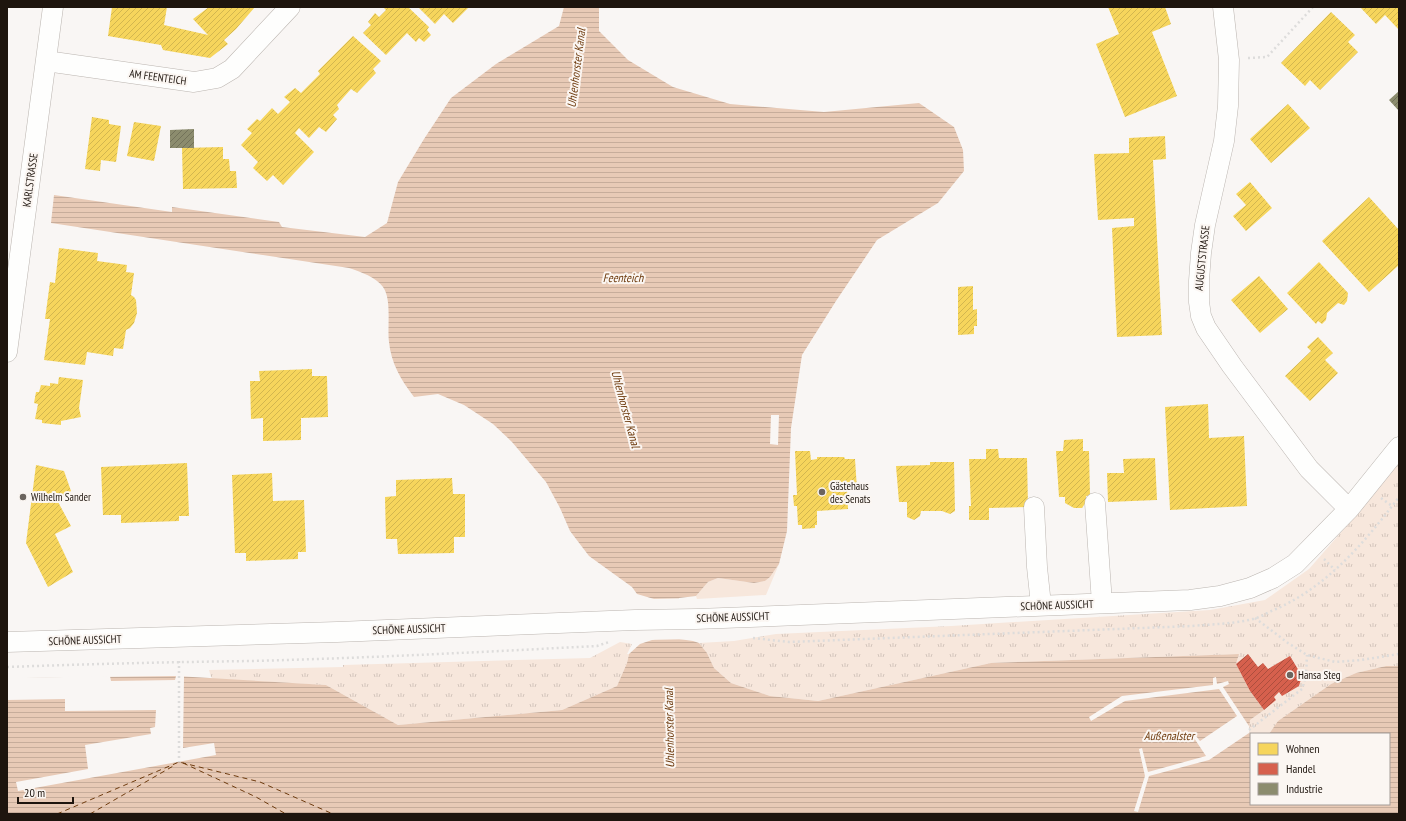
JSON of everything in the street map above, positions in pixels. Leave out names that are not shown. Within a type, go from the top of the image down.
[{"type":"street","name":"KARLSTRASSE","points":[[7,352],[53,7]]},
{"type":"street","name":"AM FEENTEICH","points":[[46,61],[194,82],[217,78],[232,68],[290,7]]},
{"type":"street","name":"AUGUSTSTRASSE","points":[[1223,7],[1229,60],[1228,106],[1224,141],[1205,225],[1201,253],[1199,281],[1201,316],[1206,328],[1232,366],[1309,469],[1349,510]]},
{"type":"street","name":"SCHÖNE AUSSICHT","points":[[7,642],[696,619],[1190,600],[1220,596],[1250,588],[1273,578],[1295,564],[1349,510],[1399,447]]},
{"type":"street","points":[[1095,503],[1102,603]]},
{"type":"street","points":[[1034,507],[1037,567],[1041,605]]},
{"type":"path","points":[[1229,60],[1267,57],[1313,7]]},
{"type":"path","points":[[1255,618],[1288,643],[1307,655],[1335,662],[1361,660],[1399,654]]},
{"type":"path","points":[[7,667],[179,661],[252,661],[476,653],[596,646],[609,642]]},
{"type":"path","points":[[1249,730],[1302,689],[1306,676],[1307,655]]},
{"type":"path","points":[[179,661],[179,762]]},
{"type":"green space","points":[[1399,462],[1399,666],[1386,666],[1356,673],[1331,684],[1278,721],[1270,733],[1249,733],[1250,720],[1264,710],[1250,691],[1236,664],[1239,654],[991,663],[818,701],[770,696],[731,683],[714,668],[707,653],[699,643],[734,641],[776,634],[951,626],[1210,610],[1265,600],[1309,569],[1357,514]]},
{"type":"green space","points":[[779,564],[766,595],[697,599],[696,596],[708,582],[718,578],[754,583],[765,581],[770,577]]},
{"type":"green space","points":[[620,642],[632,644],[627,654],[629,654],[627,663],[617,686],[562,710],[398,725],[326,685],[213,679],[209,670],[343,667],[343,665],[590,658]]},
{"type":"water","points":[[564,7],[599,7],[599,31],[628,60],[673,87],[730,104],[824,112],[919,103],[954,127],[963,150],[964,171],[938,203],[877,240],[802,355],[791,428],[787,531],[779,564],[770,577],[765,581],[754,583],[718,578],[708,582],[696,596],[679,598],[679,639],[699,643],[707,653],[714,668],[731,683],[770,696],[818,701],[991,663],[1239,654],[1236,664],[1250,691],[1264,710],[1250,720],[1250,805],[1390,805],[1390,733],[1270,733],[1278,721],[1331,684],[1356,673],[1386,666],[1399,666],[1399,814],[7,814],[7,684],[26,678],[176,676],[326,685],[398,725],[562,710],[617,686],[627,663],[629,654],[640,644],[655,639],[654,599],[637,594],[632,587],[589,556],[570,531],[546,482],[512,442],[493,424],[464,405],[438,394],[414,397],[401,378],[394,364],[389,342],[389,313],[386,292],[376,280],[349,268],[51,223],[54,195],[172,212],[172,207],[279,222],[282,227],[365,237],[387,223],[398,182],[451,98],[496,64],[559,26]]},
{"type":"pier","points":[[771,415],[779,415],[778,445],[770,444]]},
{"type":"pier","points":[[696,598],[681,600],[681,637],[694,639],[646,640],[653,638],[652,600],[649,599]]},
{"type":"pier","points":[[110,676],[111,681],[175,680],[176,676],[184,676],[183,748],[214,743],[216,755],[18,791],[16,782],[88,769],[85,745],[151,734],[150,728],[155,727],[156,710],[65,711],[65,699],[7,700],[7,682],[18,678]]},
{"type":"pier","points":[[1216,677],[1217,684],[1228,681],[1229,684],[1223,687],[1249,726],[1249,733],[1209,760],[1149,776],[1138,812],[1134,811],[1145,776],[1139,749],[1142,748],[1148,772],[1206,756],[1194,738],[1196,736],[1200,741],[1237,716],[1219,689],[1125,701],[1091,721],[1089,717],[1122,696],[1213,685],[1213,678]]},
{"type":"building: Wohnen","points":[[112,7],[167,7],[164,25],[208,35],[193,19],[209,7],[255,7],[236,29],[224,40],[228,44],[210,58],[163,50],[161,45],[108,36]]},
{"type":"building: Wohnen","points":[[383,7],[408,7],[429,27],[427,30],[431,35],[424,42],[419,38],[416,42],[407,33],[386,55],[363,33],[371,25],[368,22],[375,13],[379,17],[386,10]]},
{"type":"building: Wohnen","points":[[418,7],[469,7],[453,23],[444,14],[435,24]]},
{"type":"building: Wohnen","points":[[1108,7],[1165,7],[1171,24],[1152,32],[1177,96],[1125,117],[1096,44],[1119,34]]},
{"type":"building: Wohnen","points":[[1360,7],[1399,7],[1399,30],[1385,15],[1376,24]]},
{"type":"building: Wohnen","points":[[1331,12],[1355,35],[1348,42],[1358,52],[1320,90],[1310,80],[1305,86],[1281,63]]},
{"type":"building: Wohnen","points":[[353,36],[381,61],[373,69],[376,73],[357,93],[351,89],[337,105],[339,109],[333,115],[337,119],[326,132],[319,127],[309,138],[299,128],[295,133],[314,152],[283,185],[273,175],[267,181],[253,168],[258,162],[241,145],[252,133],[247,129],[257,119],[260,121],[272,108],[278,114],[290,102],[284,97],[295,88],[301,93],[320,74],[318,71]]},
{"type":"building: Wohnen","points":[[1288,104],[1310,128],[1271,163],[1250,139]]},
{"type":"building: Wohnen","points":[[92,117],[109,120],[109,124],[121,126],[116,162],[101,160],[100,171],[85,169]]},
{"type":"building: Wohnen","points":[[134,122],[161,126],[154,161],[127,156]]},
{"type":"building: Wohnen","points":[[1165,136],[1166,159],[1153,160],[1162,335],[1117,337],[1112,228],[1134,226],[1134,218],[1098,220],[1094,154],[1129,153],[1129,138]]},
{"type":"building: Wohnen","points":[[223,147],[223,159],[229,159],[230,171],[236,171],[237,188],[183,189],[182,148]]},
{"type":"building: Wohnen","points":[[1250,182],[1272,208],[1246,231],[1233,216],[1246,205],[1236,194]]},
{"type":"building: Wohnen","points":[[1369,197],[1399,230],[1399,265],[1369,292],[1322,241]]},
{"type":"building: Wohnen","points":[[59,248],[98,253],[97,261],[127,265],[126,272],[134,273],[131,295],[136,300],[137,313],[134,323],[126,330],[123,349],[114,348],[113,356],[87,352],[85,365],[44,360],[50,319],[45,319],[50,282],[55,283]]},
{"type":"building: Wohnen","points":[[1319,262],[1348,293],[1347,301],[1344,305],[1338,303],[1327,313],[1326,320],[1322,324],[1318,321],[1316,324],[1287,293]]},
{"type":"building: Wohnen","points":[[1259,276],[1288,309],[1260,333],[1231,300]]},
{"type":"building: Wohnen","points":[[973,286],[973,310],[977,309],[977,326],[974,326],[974,334],[958,335],[958,287]]},
{"type":"building: Wohnen","points":[[1318,337],[1333,353],[1325,360],[1338,373],[1310,401],[1285,376],[1311,351],[1307,347]]},
{"type":"building: Wohnen","points":[[312,369],[312,376],[327,376],[328,417],[301,418],[301,440],[263,441],[263,418],[251,419],[250,381],[260,381],[259,371]]},
{"type":"building: Wohnen","points":[[59,377],[83,380],[79,408],[81,417],[61,421],[61,425],[42,423],[42,420],[35,419],[38,404],[34,403],[36,392],[39,392],[41,385],[50,386],[50,383],[58,384]]},
{"type":"building: Wohnen","points":[[1208,404],[1209,438],[1244,436],[1247,506],[1170,510],[1165,407]]},
{"type":"building: Wohnen","points":[[1083,439],[1083,451],[1089,451],[1090,496],[1086,496],[1086,502],[1082,508],[1074,508],[1065,503],[1065,497],[1059,497],[1056,451],[1063,451],[1064,440]]},
{"type":"building: Wohnen","points":[[986,449],[998,449],[999,458],[1027,458],[1028,507],[989,508],[989,520],[969,520],[969,506],[971,506],[969,459],[986,459]]},
{"type":"building: Wohnen","name":"Gästehaus des Senats","points":[[795,451],[810,451],[811,460],[817,459],[817,457],[844,457],[845,459],[855,459],[857,489],[847,489],[848,509],[817,511],[817,525],[815,525],[815,528],[802,529],[802,525],[798,525],[797,506],[794,506],[793,495],[797,495]]},
{"type":"building: Wohnen","points":[[1155,458],[1157,500],[1108,502],[1107,473],[1124,473],[1123,459]]},
{"type":"building: Wohnen","points":[[930,462],[954,462],[955,511],[950,514],[942,511],[921,511],[920,516],[914,520],[907,517],[907,502],[899,502],[896,466],[930,465]]},
{"type":"building: Wohnen","points":[[187,463],[189,516],[179,516],[179,521],[121,523],[121,515],[103,515],[101,467]]},
{"type":"building: Wohnen","points":[[36,465],[64,471],[71,491],[57,500],[71,526],[55,534],[73,572],[48,587],[26,543]]},
{"type":"building: Wohnen","points":[[272,473],[273,501],[304,500],[306,552],[298,552],[298,559],[246,561],[246,553],[235,553],[232,475]]},
{"type":"building: Wohnen","points":[[452,478],[453,494],[465,494],[465,537],[454,537],[454,553],[398,554],[397,539],[386,539],[385,497],[396,496],[396,480]]},
{"type":"building: Handel","points":[[1248,654],[1258,667],[1263,663],[1268,669],[1290,656],[1302,676],[1299,686],[1282,696],[1279,692],[1274,697],[1276,700],[1264,710],[1250,691],[1236,664]]},
{"type":"building: Industrie","points":[[1399,91],[1399,111],[1389,100]]},
{"type":"building: Industrie","points":[[194,129],[194,148],[170,148],[170,130]]},
{"type":"ferry route","points":[[57,814],[179,762],[260,782],[333,814]]},
{"type":"ferry route","points":[[183,763],[256,797],[286,814]]},
{"type":"ferry route","points":[[90,814],[175,765]]},
{"type":"place","name":"Gästehaus des Senats","points":[[822,492]]},
{"type":"place","name":"Wilhelm Sander","points":[[23,497]]},
{"type":"place","name":"Hansa Steg","points":[[1290,675]]},
{"type":"water label","name":"Uhlenhorster Kanal","points":[[576,68]]},
{"type":"water label","name":"Feenteich","points":[[623,277]]},
{"type":"water label","name":"Uhlenhorster Kanal","points":[[626,409]]},
{"type":"water label","name":"Uhlenhorster Kanal","points":[[669,728]]},
{"type":"water label","name":"Außenalster","points":[[1169,735]]}]
